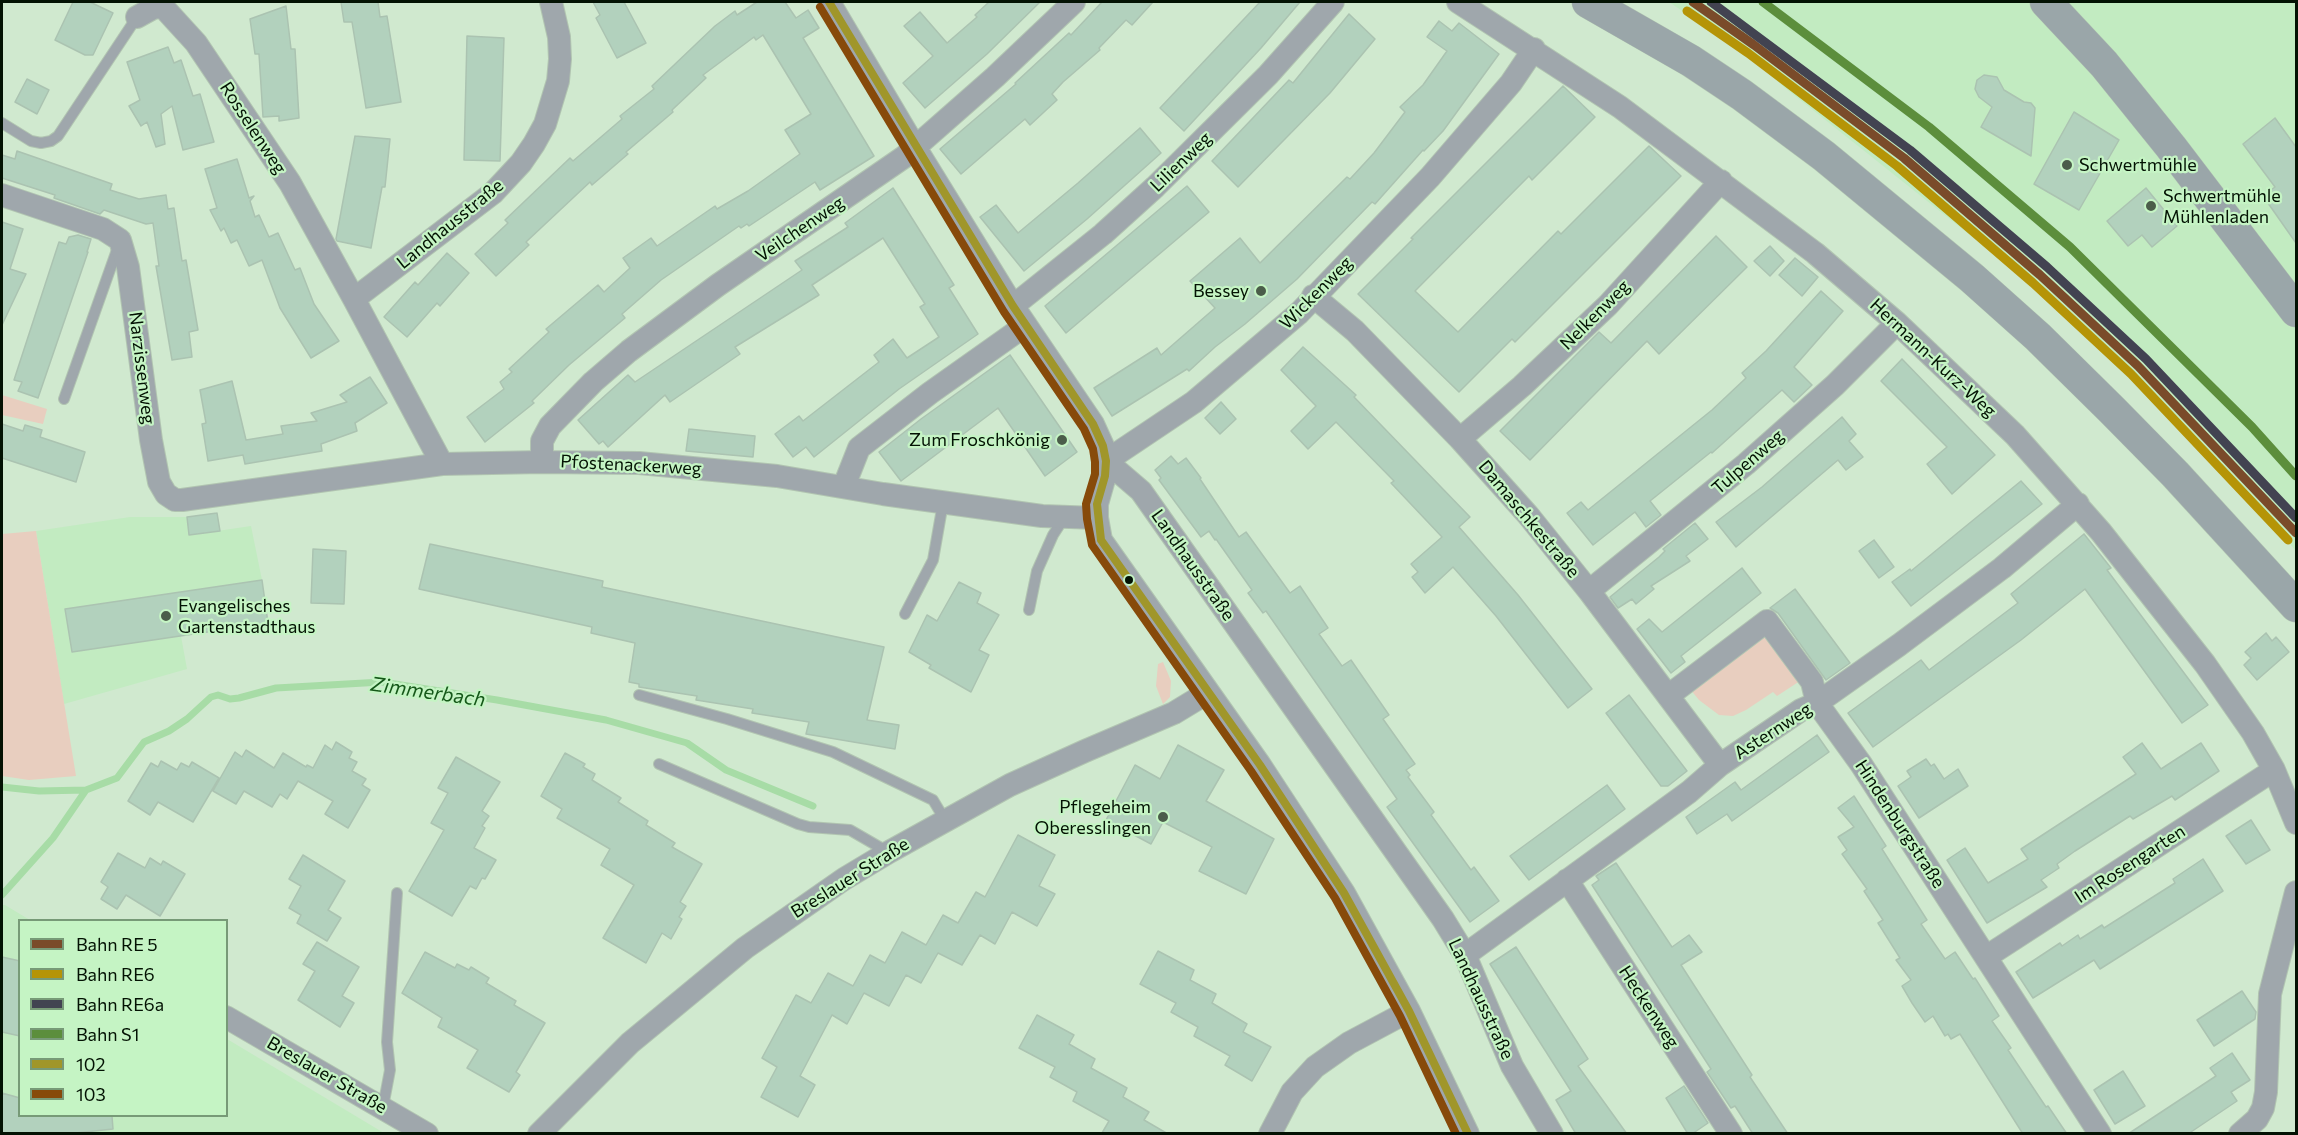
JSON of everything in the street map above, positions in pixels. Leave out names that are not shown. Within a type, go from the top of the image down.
[{"type":"main road","points":[[1588,2],[1691,61],[1742,95],[1824,156],[1972,278],[2038,337],[2112,410],[2175,474],[2296,606]]},
{"type":"main road","points":[[2046,2],[2104,64],[2171,147],[2296,311]]},
{"type":"street","name":"Landhausstraße","points":[[354,299],[493,193],[521,163],[534,144],[544,124],[558,81],[559,37],[551,2]]},
{"type":"street","points":[[830,2],[915,147],[1013,306],[1093,424],[1103,446],[1106,461],[1105,476],[1097,504],[1101,540],[1260,765],[1344,893],[1409,1011],[1468,1134]]},
{"type":"street","name":"Veilchenweg","points":[[542,462],[542,441],[550,426],[593,382],[629,351],[718,285],[895,163],[995,77],[1074,2]]},
{"type":"street","name":"Lilienweg","points":[[1013,306],[1103,234],[1163,179],[1268,75],[1333,2]]},
{"type":"street","name":"Hermann-Kurz-Weg","points":[[1458,2],[1534,49],[1620,107],[1815,254],[1897,323],[2015,435],[2078,504],[2205,664],[2253,733],[2274,770],[2296,823]]},
{"type":"street","name":"Rosselenweg","points":[[137,17],[155,7],[164,8],[196,43],[290,183],[442,464]]},
{"type":"street","name":"Wickenweg","points":[[1106,461],[1194,402],[1299,313],[1430,177],[1511,83],[1534,49]]},
{"type":"street","name":"Nelkenweg","points":[[1460,439],[1522,386],[1608,304],[1721,181]]},
{"type":"street","points":[[2,195],[103,229],[120,240]]},
{"type":"street","name":"Narzissenweg","points":[[120,240],[128,267],[151,440],[159,482],[166,494]]},
{"type":"street","name":"Damaschkestraße","points":[[1313,296],[1355,330],[1460,439],[1528,515],[1589,591],[1720,765]]},
{"type":"street","name":"Tulpenweg","points":[[1589,591],[1746,464],[1835,385],[1897,323]]},
{"type":"street","points":[[844,486],[859,447],[1026,325]]},
{"type":"street","name":"Landhausstraße","points":[[1106,461],[1141,491],[1436,909],[1465,955],[1502,1044],[1552,1134]]},
{"type":"street","name":"Pfostenackerweg","points":[[166,494],[175,500],[182,500],[442,464],[542,462],[667,465],[777,476],[1064,518],[1097,518]]},
{"type":"street","name":"Asternweg","points":[[1465,955],[1698,786],[1720,765],[1801,710],[1818,703],[2002,568],[2078,504]]},
{"type":"street","name":"Hindenburgstraße","points":[[1668,696],[1767,621],[1812,682],[1818,703],[1861,764],[2100,1134]]},
{"type":"street","name":"Breslauer Straße","points":[[542,1133],[630,1042],[745,948],[844,879],[888,852],[1010,785],[1174,713],[1207,693]]},
{"type":"street","name":"Im Rosengarten","points":[[1986,957],[2274,770]]},
{"type":"street","name":"Heckenweg","points":[[1567,880],[1731,1134]]},
{"type":"street","points":[[2240,1134],[2257,1119],[2263,1108],[2266,1092],[2270,994],[2296,892]]},
{"type":"street","points":[[1269,1134],[1292,1092],[1315,1067],[1349,1043],[1409,1011]]},
{"type":"street","name":"Breslauer Straße","points":[[228,1018],[426,1134]]},
{"type":"lane","name":"Rosselenweg","points":[[2,123],[31,141],[41,143],[51,141],[58,136],[137,17]]},
{"type":"lane","points":[[64,399],[120,240]]},
{"type":"lane","points":[[905,615],[933,560],[943,502]]},
{"type":"lane","points":[[1029,610],[1037,571],[1053,535],[1064,518]]},
{"type":"lane","points":[[639,695],[833,752],[933,800],[945,820]]},
{"type":"lane","points":[[659,764],[798,824],[850,830],[888,852]]},
{"type":"lane","points":[[383,1107],[390,1070],[387,1042],[398,893]]},
{"type":"shaded area","points":[[1669,2],[2296,2],[2296,551],[2265,515],[2124,366],[2045,295],[1784,87],[1749,56]]},
{"type":"shaded area","points":[[2,395],[47,409],[43,424],[2,415]]},
{"type":"shaded area","points":[[130,517],[187,517],[190,535],[251,526],[268,623],[181,636],[187,669],[64,704],[36,531]]},
{"type":"shaded area","points":[[36,531],[76,776],[29,780],[2,776],[2,534]]},
{"type":"shaded area","points":[[1763,634],[1803,679],[1777,696],[1773,692],[1733,716],[1719,715],[1699,700],[1690,689]]},
{"type":"shaded area","points":[[1163,662],[1171,681],[1170,697],[1163,704],[1156,686],[1158,664]]},
{"type":"shaded area","points":[[2,905],[28,919],[18,919],[18,1117],[228,1117],[228,1040],[384,1133],[2,1134]]},
{"type":"building","points":[[73,2],[90,2],[113,13],[93,55],[85,55],[55,40]]},
{"type":"building","points":[[341,2],[378,2],[380,17],[387,16],[401,102],[366,108],[352,22],[344,22]]},
{"type":"building","points":[[593,2],[624,2],[646,43],[617,58],[596,18],[600,15]]},
{"type":"building","points":[[757,2],[785,2],[796,18],[808,10],[819,28],[803,38],[874,156],[820,190],[815,182],[749,226],[747,224],[741,228],[739,226],[661,280],[622,314],[625,318],[569,365],[532,401],[534,403],[485,442],[467,417],[504,389],[500,382],[512,372],[509,369],[549,332],[546,329],[598,285],[604,292],[630,268],[623,258],[651,238],[657,246],[715,206],[717,209],[748,191],[800,154],[785,130],[811,114],[763,35],[756,40],[754,37],[703,75],[706,78],[672,110],[673,112],[592,185],[590,182],[526,242],[529,245],[496,276],[475,254],[508,223],[505,220],[570,158],[573,161],[622,119],[620,116],[654,89],[652,86],[715,26],[735,11],[737,15]]},
{"type":"building","points":[[989,2],[1040,2],[987,54],[925,108],[903,83],[933,56],[904,26],[920,12],[947,43],[977,17],[975,15]]},
{"type":"building","points":[[1102,2],[1153,2],[1132,25],[1126,20],[1099,48],[1100,50],[1063,82],[1052,94],[1057,100],[1030,125],[1025,119],[961,174],[940,149],[1016,84],[1069,33],[1071,35]]},
{"type":"building","points":[[1260,2],[1300,2],[1184,131],[1160,108]]},
{"type":"building","points":[[286,6],[291,49],[295,49],[299,118],[279,121],[279,116],[263,117],[259,54],[255,54],[250,19]]},
{"type":"building","points":[[1349,14],[1375,39],[1330,93],[1238,187],[1212,161],[1289,80],[1293,83]]},
{"type":"building","points":[[1439,21],[1452,31],[1459,23],[1499,54],[1443,131],[1375,204],[1372,202],[1297,279],[1245,324],[1189,371],[1187,369],[1112,416],[1094,388],[1157,348],[1161,355],[1215,308],[1190,281],[1240,238],[1260,263],[1347,177],[1350,179],[1374,153],[1405,112],[1400,107],[1423,85],[1447,51],[1427,37]]},
{"type":"building","points":[[467,36],[504,38],[500,161],[464,160]]},
{"type":"building","points":[[168,47],[174,63],[181,60],[193,96],[200,94],[214,142],[183,150],[172,106],[161,114],[165,144],[156,147],[147,122],[141,126],[129,106],[140,100],[127,62]]},
{"type":"building","points":[[1984,75],[1997,77],[2004,90],[2024,102],[2031,103],[2035,108],[2031,156],[1981,127],[1992,107],[1979,97],[1975,89],[1977,80]]},
{"type":"building","points":[[27,79],[49,90],[37,114],[15,102]]},
{"type":"building","points":[[1563,86],[1595,117],[1532,180],[1529,176],[1415,291],[1458,332],[1558,231],[1561,234],[1649,146],[1681,176],[1515,342],[1512,339],[1459,392],[1358,294]]},
{"type":"building","name":"Schwertmühle","points":[[2074,112],[2119,140],[2079,210],[2034,184]]},
{"type":"building","points":[[2275,118],[2296,147],[2296,243],[2263,196],[2275,187],[2243,144]]},
{"type":"building","points":[[1140,128],[1161,153],[1024,271],[980,217],[996,205],[1018,233]]},
{"type":"building","points":[[355,136],[390,139],[385,187],[382,187],[371,248],[336,239]]},
{"type":"building","points":[[17,151],[112,184],[110,190],[139,199],[166,195],[168,209],[174,208],[182,261],[186,260],[198,330],[189,332],[192,357],[172,360],[156,266],[159,266],[153,223],[146,224],[104,210],[100,214],[54,198],[55,195],[2,178],[2,155],[15,159]]},
{"type":"building","points":[[237,159],[249,198],[254,196],[250,201],[255,217],[259,215],[269,237],[278,233],[295,270],[300,268],[314,304],[339,341],[311,358],[280,308],[262,260],[249,266],[237,240],[231,243],[224,228],[221,231],[210,210],[217,208],[205,169]]},
{"type":"building","points":[[1187,186],[1209,212],[1066,333],[1045,306]]},
{"type":"building","points":[[893,188],[954,285],[949,288],[978,334],[899,389],[814,457],[806,447],[793,457],[775,434],[799,416],[803,421],[879,362],[874,355],[893,339],[907,358],[939,337],[920,307],[925,304],[883,238],[812,285],[819,295],[735,347],[740,354],[670,402],[665,395],[608,447],[603,441],[599,444],[578,420],[628,375],[635,382],[802,270],[795,261],[848,227],[845,223]]},
{"type":"building","points":[[2146,188],[2177,226],[2152,247],[2142,235],[2128,246],[2107,221]]},
{"type":"building","points":[[2,222],[23,229],[10,269],[26,274],[2,325]]},
{"type":"building","points":[[78,235],[91,239],[88,252],[38,398],[18,391],[22,382],[14,380],[59,242],[66,244],[69,237]]},
{"type":"building","points":[[1716,236],[1747,267],[1659,354],[1647,341],[1530,460],[1500,431],[1599,332],[1611,343]]},
{"type":"building","points":[[1770,246],[1784,261],[1770,276],[1754,261]]},
{"type":"building","points":[[447,253],[469,273],[440,306],[437,303],[407,337],[384,317],[415,282],[418,285]]},
{"type":"building","points":[[1795,258],[1818,277],[1802,296],[1779,275]]},
{"type":"building","points":[[1821,291],[1843,311],[1794,367],[1812,385],[1794,402],[1782,390],[1712,453],[1650,501],[1661,515],[1646,527],[1635,512],[1593,545],[1567,513],[1581,502],[1588,510],[1712,410],[1746,378],[1742,373],[1766,351]]},
{"type":"building","points":[[1303,347],[1356,395],[1354,397],[1470,517],[1459,527],[1518,595],[1592,689],[1568,708],[1496,616],[1453,567],[1425,593],[1412,577],[1418,572],[1411,564],[1442,537],[1391,483],[1394,481],[1336,422],[1308,449],[1291,431],[1316,406],[1281,370]]},
{"type":"building","points":[[1010,355],[1077,452],[1045,476],[998,408],[901,481],[879,452]]},
{"type":"building","points":[[1902,359],[1995,455],[1952,494],[1927,464],[1947,447],[1881,381]]},
{"type":"building","points":[[370,377],[387,403],[355,423],[357,431],[321,444],[322,451],[245,464],[243,455],[208,461],[202,424],[206,423],[200,390],[232,381],[246,440],[283,434],[281,426],[317,421],[311,413],[347,402],[340,395]]},
{"type":"building","points":[[1221,402],[1236,419],[1220,434],[1205,418]]},
{"type":"building","points":[[1842,417],[1856,434],[1849,441],[1863,457],[1846,470],[1838,460],[1736,547],[1716,522],[1762,487]]},
{"type":"building","points":[[2,424],[23,431],[25,425],[42,430],[40,437],[85,452],[76,482],[2,458]]},
{"type":"building","points":[[689,429],[755,436],[753,457],[686,451]]},
{"type":"building","points":[[1171,456],[1178,464],[1186,458],[1239,537],[1246,532],[1290,593],[1300,586],[1328,628],[1319,634],[1342,666],[1351,660],[1389,715],[1383,719],[1415,764],[1406,770],[1410,775],[1408,777],[1434,812],[1431,815],[1471,870],[1474,867],[1499,901],[1470,922],[1387,807],[1397,799],[1266,611],[1263,613],[1248,593],[1252,590],[1216,539],[1209,531],[1201,537],[1159,480],[1161,478],[1155,470]]},
{"type":"building","points":[[2021,481],[2042,504],[1911,606],[1892,582],[1910,569],[1911,571]]},
{"type":"building","points":[[217,513],[220,531],[189,535],[187,517]]},
{"type":"building","points":[[1695,523],[1708,539],[1686,556],[1690,561],[1651,586],[1654,589],[1636,604],[1632,599],[1618,608],[1610,597],[1659,557],[1665,551],[1663,549]]},
{"type":"building","points":[[2084,534],[2111,568],[2107,570],[2208,705],[2182,723],[2085,589],[2021,640],[1873,747],[1848,713],[1921,660],[1929,670],[2018,603],[2011,594]]},
{"type":"building","points":[[1874,540],[1894,567],[1879,578],[1859,551]]},
{"type":"building","points":[[430,544],[603,581],[602,587],[884,647],[867,720],[899,725],[895,749],[806,734],[809,722],[752,713],[753,709],[696,700],[697,696],[639,687],[639,684],[629,682],[635,643],[591,633],[592,627],[419,589]]},
{"type":"building","points":[[313,549],[346,551],[344,604],[311,603]]},
{"type":"building","points":[[1742,568],[1761,593],[1681,656],[1685,662],[1671,673],[1637,629],[1649,619],[1662,632]]},
{"type":"building","name":"Evangelisches Gartenstadthaus","points":[[262,580],[268,623],[72,652],[65,609]]},
{"type":"building","points":[[959,582],[981,593],[977,603],[999,615],[979,650],[989,655],[971,692],[929,668],[931,665],[909,652],[927,615],[937,621]]},
{"type":"building","points":[[1795,589],[1850,663],[1826,680],[1778,613],[1770,608]]},
{"type":"building","points":[[2266,633],[2272,641],[2276,637],[2289,652],[2257,680],[2244,665],[2251,658],[2245,652]]},
{"type":"building","points":[[1629,695],[1687,771],[1668,786],[1661,786],[1606,713]]},
{"type":"building","points":[[1817,735],[1829,752],[1732,821],[1727,814],[1697,834],[1686,817],[1735,782],[1741,790]]},
{"type":"building","points":[[336,742],[352,752],[349,758],[357,762],[352,771],[366,779],[362,785],[370,790],[348,828],[325,814],[333,801],[298,781],[287,799],[280,794],[272,807],[244,791],[236,804],[213,791],[235,752],[242,757],[246,750],[274,768],[283,753],[306,767],[307,765],[313,768],[325,745],[332,750]]},
{"type":"building","points":[[2142,743],[2161,769],[2201,743],[2219,771],[2175,800],[2172,796],[2133,819],[2130,816],[2075,851],[2057,864],[2059,868],[2041,880],[2047,887],[1987,923],[1947,860],[1965,848],[1988,883],[2028,859],[2021,849],[2136,774],[2123,757]]},
{"type":"building","name":"Pflegeheim Oberesslingen","points":[[1178,745],[1224,770],[1206,801],[1274,839],[1246,894],[1199,871],[1212,847],[1163,822],[1151,844],[1106,820],[1135,765],[1160,779]]},
{"type":"building","points":[[565,753],[585,764],[583,767],[595,774],[592,780],[621,798],[618,802],[648,821],[646,825],[675,843],[672,847],[702,864],[680,902],[686,906],[679,917],[682,919],[671,939],[662,933],[646,963],[603,938],[634,885],[601,865],[610,849],[557,818],[562,809],[541,796]]},
{"type":"building","points":[[456,757],[500,782],[482,811],[489,816],[482,826],[485,828],[474,848],[496,860],[476,889],[470,886],[452,916],[409,891],[444,830],[431,823],[448,793],[438,788]]},
{"type":"building","points":[[1926,759],[1931,766],[1934,764],[1944,779],[1958,769],[1968,786],[1919,818],[1898,786],[1911,777],[1907,771]]},
{"type":"building","points":[[161,761],[177,770],[181,763],[189,767],[192,762],[219,778],[193,822],[158,802],[150,815],[128,801],[151,763],[158,767]]},
{"type":"building","points":[[1607,785],[1625,809],[1529,880],[1510,856]]},
{"type":"building","points":[[1854,796],[1886,846],[1882,849],[1927,920],[1921,924],[1945,959],[1955,952],[1973,979],[1975,978],[1999,1016],[1992,1021],[2011,1048],[2008,1050],[2067,1134],[2023,1134],[1960,1034],[1951,1039],[1948,1034],[1945,1036],[1933,1016],[1925,1022],[1912,1003],[1902,986],[1911,980],[1896,960],[1900,958],[1878,923],[1883,920],[1864,891],[1867,889],[1842,854],[1847,850],[1838,837],[1854,827],[1838,808]]},
{"type":"building","points":[[2251,820],[2270,850],[2246,864],[2226,836]]},
{"type":"building","points":[[1018,835],[1055,855],[1039,886],[1055,894],[1037,926],[1012,912],[995,944],[980,935],[962,965],[938,953],[921,983],[906,975],[889,1006],[864,993],[847,1024],[832,1015],[800,1076],[815,1085],[798,1117],[761,1097],[777,1067],[762,1058],[796,995],[811,1003],[828,973],[853,986],[870,955],[885,963],[902,932],[926,945],[943,915],[958,923],[976,892],[985,897]]},
{"type":"building","points":[[118,853],[145,868],[150,858],[161,865],[163,861],[185,874],[160,916],[126,895],[117,909],[101,899],[108,887],[101,882]]},
{"type":"building","points":[[303,855],[345,881],[328,910],[341,918],[327,941],[297,923],[301,915],[289,908],[301,886],[289,879]]},
{"type":"building","points":[[2203,859],[2223,891],[2100,969],[2094,960],[2033,998],[2016,972],[2060,943],[2062,946],[2078,935],[2080,939],[2102,925],[2104,928],[2175,883],[2173,879]]},
{"type":"building","points":[[1616,863],[1672,947],[1689,935],[1702,952],[1681,965],[1788,1134],[1753,1134],[1735,1106],[1731,1108],[1707,1072],[1711,1069],[1592,885],[1599,880],[1596,876]]},
{"type":"building","points":[[317,942],[359,967],[342,996],[354,1003],[340,1027],[298,1000],[315,971],[303,964]]},
{"type":"building","points":[[1516,947],[1588,1059],[1578,1066],[1627,1134],[1576,1134],[1556,1100],[1571,1091],[1490,964]]},
{"type":"building","points":[[1158,951],[1194,970],[1190,980],[1216,994],[1212,1003],[1247,1024],[1243,1032],[1271,1047],[1252,1081],[1225,1065],[1230,1056],[1194,1036],[1198,1027],[1171,1012],[1176,1003],[1140,984]]},
{"type":"building","points":[[425,952],[455,968],[457,964],[469,970],[471,967],[489,978],[486,983],[516,1001],[514,1005],[545,1023],[516,1072],[520,1075],[509,1092],[467,1068],[478,1050],[438,1027],[442,1018],[402,993]]},
{"type":"building","points":[[2,957],[18,961],[18,1036],[2,1032]]},
{"type":"building","points":[[2242,991],[2256,1012],[2255,1019],[2214,1046],[2197,1020]]},
{"type":"building","points":[[1037,1015],[1074,1035],[1069,1044],[1095,1059],[1091,1068],[1127,1088],[1123,1097],[1149,1112],[1144,1120],[1168,1134],[1102,1133],[1109,1121],[1073,1101],[1077,1092],[1050,1077],[1055,1067],[1019,1048]]},
{"type":"building","points":[[2232,1053],[2250,1080],[2231,1092],[2237,1101],[2188,1134],[2128,1134],[2216,1076],[2210,1068]]},
{"type":"building","points":[[2123,1071],[2145,1106],[2115,1124],[2094,1090]]},
{"type":"building","points":[[1684,1086],[1708,1123],[1692,1134],[1688,1134],[1666,1098]]},
{"type":"building","points":[[2,1093],[18,1097],[18,1117],[112,1117],[113,1129],[66,1134],[2,1134]]},
{"type":"waterway","name":"Zimmerbach","points":[[2,895],[53,838],[86,790],[117,778],[144,742],[169,731],[187,719],[211,697],[218,695],[230,699],[239,698],[276,688],[382,682],[606,720],[687,743],[726,770],[813,806]]},
{"type":"waterway","points":[[2,787],[39,791],[86,790]]},
{"type":"transit line","name":"102","points":[[829,2],[1013,306],[1093,424],[1103,446],[1106,461],[1105,476],[1097,504],[1101,540],[1260,765],[1344,893],[1409,1011],[1468,1134]]},
{"type":"transit line","points":[[1693,2],[1904,158],[2040,275],[2138,366],[2296,533]]},
{"type":"transit line","name":"103","points":[[820,7],[1004,312],[1084,429],[1093,449],[1095,462],[1095,474],[1086,504],[1092,545],[1251,771],[1335,898],[1400,1016],[1456,1134]]},
{"type":"rail line","name":"RE6a","points":[[1711,2],[1910,150],[2047,267],[2146,359],[2296,518]]},
{"type":"rail line","name":"S1","points":[[1763,2],[1929,127],[2070,247],[2252,427],[2296,476]]},
{"type":"rail line","name":"RE6","points":[[1687,11],[1748,53],[1897,166],[2033,283],[2131,374],[2288,540]]},
{"type":"place","name":"Schwertmühle","points":[[2067,165]]},
{"type":"place","name":"Schwertmühle Mühlenladen","points":[[2151,206]]},
{"type":"place","name":"Bessey","points":[[1261,291]]},
{"type":"place","name":"Zum Froschkönig","points":[[1062,440]]},
{"type":"place","name":"Evangelisches Gartenstadthaus","points":[[166,616]]},
{"type":"place","name":"Pflegeheim Oberesslingen","points":[[1163,817]]}]
